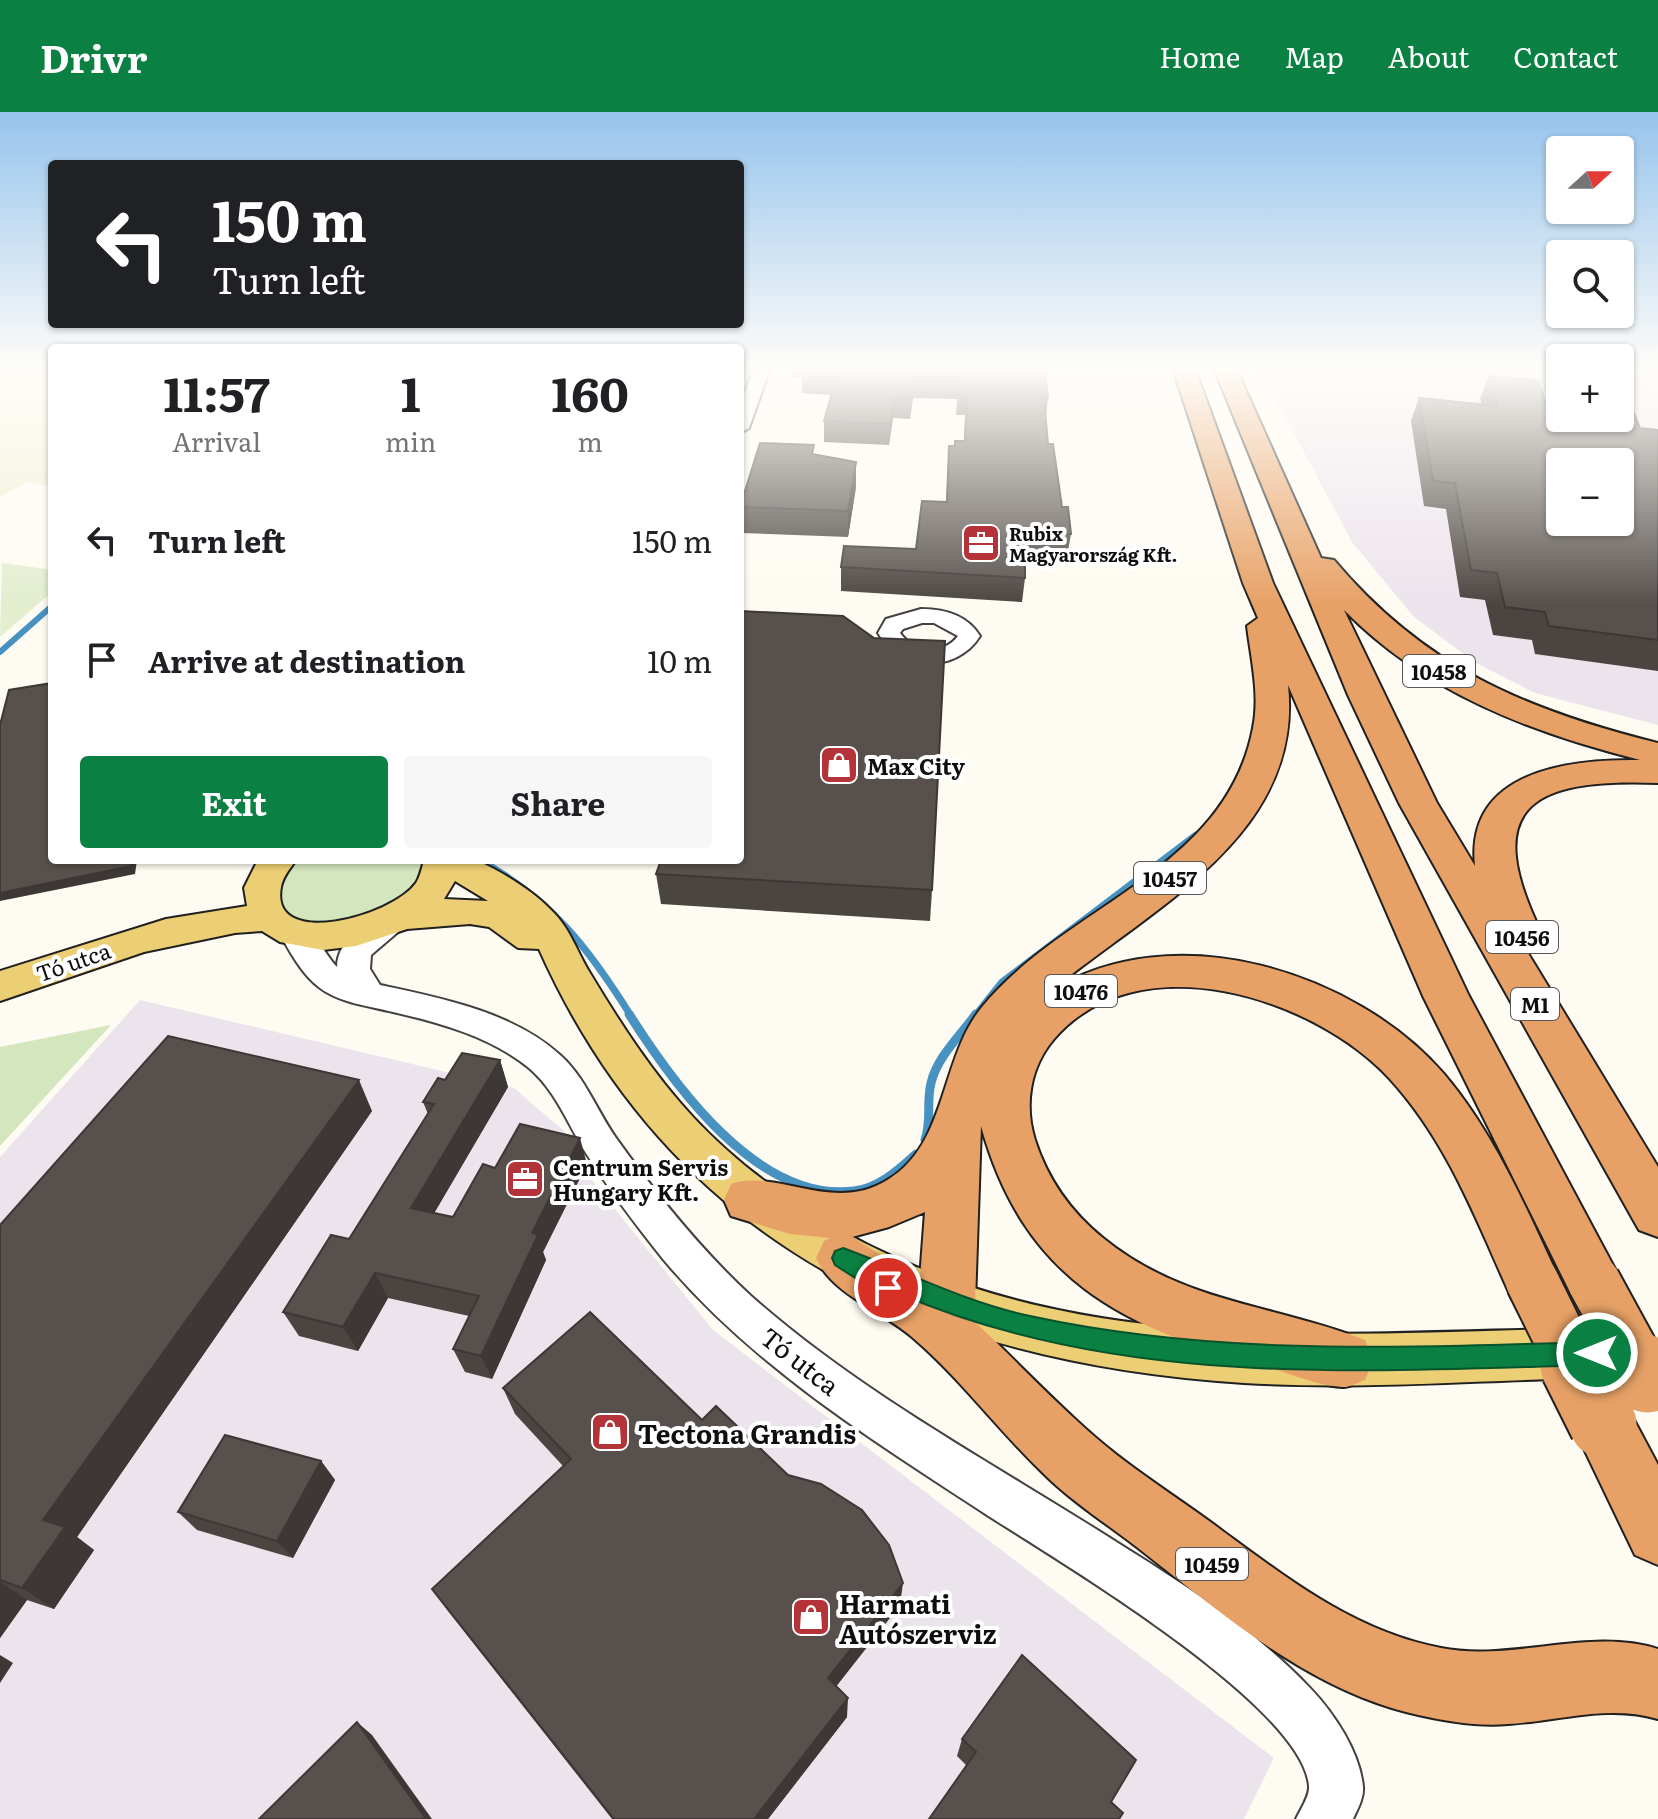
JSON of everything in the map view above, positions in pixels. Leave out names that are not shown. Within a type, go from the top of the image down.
[{"type":"highway","points":[[1211,446],[1258,583],[1446,996],[1658,1400]]},
{"type":"highway","name":"M1","points":[[1256,446],[1365,695],[1418,803],[1655,1209]]},
{"type":"highway","name":"10458","points":[[1279,502],[1350,600],[1403,649],[1464,685],[1512,707],[1591,736],[1658,754]]},
{"type":"highway","name":"10457","points":[[750,1200],[817,1217],[849,1216],[888,1204],[925,1182],[936,1167],[957,1121],[977,1059],[995,1024],[1018,993],[1211,844],[1247,802],[1259,779],[1271,727],[1272,705],[1258,583]]},
{"type":"highway","name":"10456","points":[[1655,1209],[1519,930],[1501,888],[1494,841],[1505,808],[1543,784],[1596,773],[1658,772]]},
{"type":"highway","name":"10476","points":[[1344,1360],[1216,1326],[1176,1311],[1097,1267],[1065,1239],[1041,1210],[1020,1173],[1007,1131],[1004,1108],[1010,1068],[1018,1050],[1048,1014],[1067,999],[1107,981],[1181,972],[1241,978],[1291,992],[1323,1006],[1378,1040],[1404,1063],[1450,1116],[1658,1532]]},
{"type":"highway","name":"10457","points":[[947,1303],[957,1121]]},
{"type":"highway","name":"10459","points":[[843,1258],[933,1319],[1079,1463],[1239,1584],[1305,1630],[1352,1656],[1403,1676],[1453,1686],[1505,1689],[1607,1677],[1639,1678],[1658,1684]]},
{"type":"main road","name":"Tó utca","points":[[0,986],[147,935],[246,886],[274,864]]},
{"type":"main road","points":[[275,864],[261,892],[282,924],[346,935],[401,917],[459,910],[496,915],[517,924],[571,976]]},
{"type":"main road","points":[[401,917],[434,888],[441,864]]},
{"type":"main road","points":[[458,864],[526,908],[549,932],[571,976],[658,1108],[691,1145],[750,1200],[843,1258],[947,1303],[1029,1327],[1152,1350],[1245,1358],[1344,1360],[1658,1353]]},
{"type":"main road","name":"Tó utca","points":[[147,935],[215,921],[282,924]]},
{"type":"street","points":[[859,631],[889,633]]},
{"type":"street","points":[[369,994],[355,977],[354,953],[363,942],[401,917]]},
{"type":"street","name":"Tó utca","points":[[282,924],[332,980],[369,994],[462,1018],[511,1040],[541,1058],[555,1071],[598,1141],[671,1239],[702,1274],[761,1330],[853,1401],[1148,1590],[1236,1655],[1297,1714],[1330,1762],[1336,1791],[1324,1819]]},
{"type":"shaded area","points":[[0,446],[48,446],[48,485],[28,482],[0,497]]},
{"type":"shaded area","points":[[1301,446],[1658,446],[1658,725],[1535,693],[1476,663],[1414,617],[1352,542]]},
{"type":"shaded area","points":[[140,1000],[514,1088],[565,1132],[596,1186],[713,1330],[1274,1758],[1244,1819],[0,1819],[0,1157]]},
{"type":"green space","points":[[2,563],[48,569],[48,595],[0,637]]},
{"type":"green space","points":[[289,864],[424,864],[419,884],[411,893],[371,916],[338,924],[321,924],[290,913],[278,901],[283,871]]},
{"type":"green space","points":[[111,1025],[0,1146],[0,1047]]},
{"type":"building","points":[[759,446],[814,446],[812,454],[856,462],[848,511],[744,507],[744,494]]},
{"type":"building","points":[[949,446],[1053,446],[1062,507],[1068,507],[1071,534],[1015,532],[1025,559],[1025,578],[841,567],[844,546],[916,549],[922,501],[947,502]]},
{"type":"building","points":[[1427,446],[1658,446],[1658,640],[1549,626],[1545,612],[1505,607],[1497,573],[1471,570],[1455,483],[1433,481]]},
{"type":"building","name":"Max City","points":[[744,611],[843,616],[874,638],[945,641],[932,890],[656,874],[660,864],[744,864]]},
{"type":"building","points":[[48,684],[48,864],[131,866],[0,893],[0,725],[9,690]]},
{"type":"building","points":[[168,1036],[359,1080],[43,1520],[65,1527],[22,1588],[0,1580],[0,1225]]},
{"type":"building","points":[[462,1053],[500,1060],[411,1208],[453,1217],[483,1164],[495,1168],[520,1124],[580,1138],[532,1233],[538,1235],[481,1356],[453,1349],[479,1296],[375,1273],[343,1327],[283,1312],[331,1235],[349,1239],[434,1104],[423,1102],[438,1078],[445,1080]]},
{"type":"building","points":[[590,1312],[702,1420],[716,1406],[788,1475],[821,1484],[862,1510],[889,1545],[903,1583],[828,1678],[848,1698],[754,1819],[614,1819],[432,1589],[571,1459],[503,1388]]},
{"type":"building","points":[[225,1435],[321,1461],[277,1541],[178,1512]]},
{"type":"building","points":[[1022,1655],[1136,1760],[1111,1802],[1123,1813],[1119,1819],[929,1819],[976,1752],[962,1739]]},
{"type":"building","points":[[357,1722],[426,1819],[259,1819]]},
{"type":"waterway","points":[[0,652],[48,610]]},
{"type":"waterway","points":[[975,1016],[1002,982],[1196,835]]},
{"type":"waterway","points":[[486,864],[548,909],[583,947],[631,1016]]},
{"type":"waterway","points":[[629,1014],[670,1073],[722,1134],[752,1159],[785,1178],[819,1190],[854,1191],[880,1182],[916,1154]]},
{"type":"waterway","points":[[925,1140],[934,1073],[976,1014]]},
{"type":"place","name":"Rubix Magyarország Kft.","points":[[981,543]]},
{"type":"place","name":"Max City","points":[[839,765]]},
{"type":"place","name":"Centrum Servis Hungary Kft.","points":[[525,1179]]},
{"type":"place","name":"Tectona Grandis","points":[[610,1432]]},
{"type":"place","name":"Harmati Autószerviz","points":[[811,1617]]},
{"type":"route","points":[[888,1288],[843,1258],[947,1303],[1029,1327],[1101,1343],[1164,1352],[1344,1360],[1597,1353]]}]
